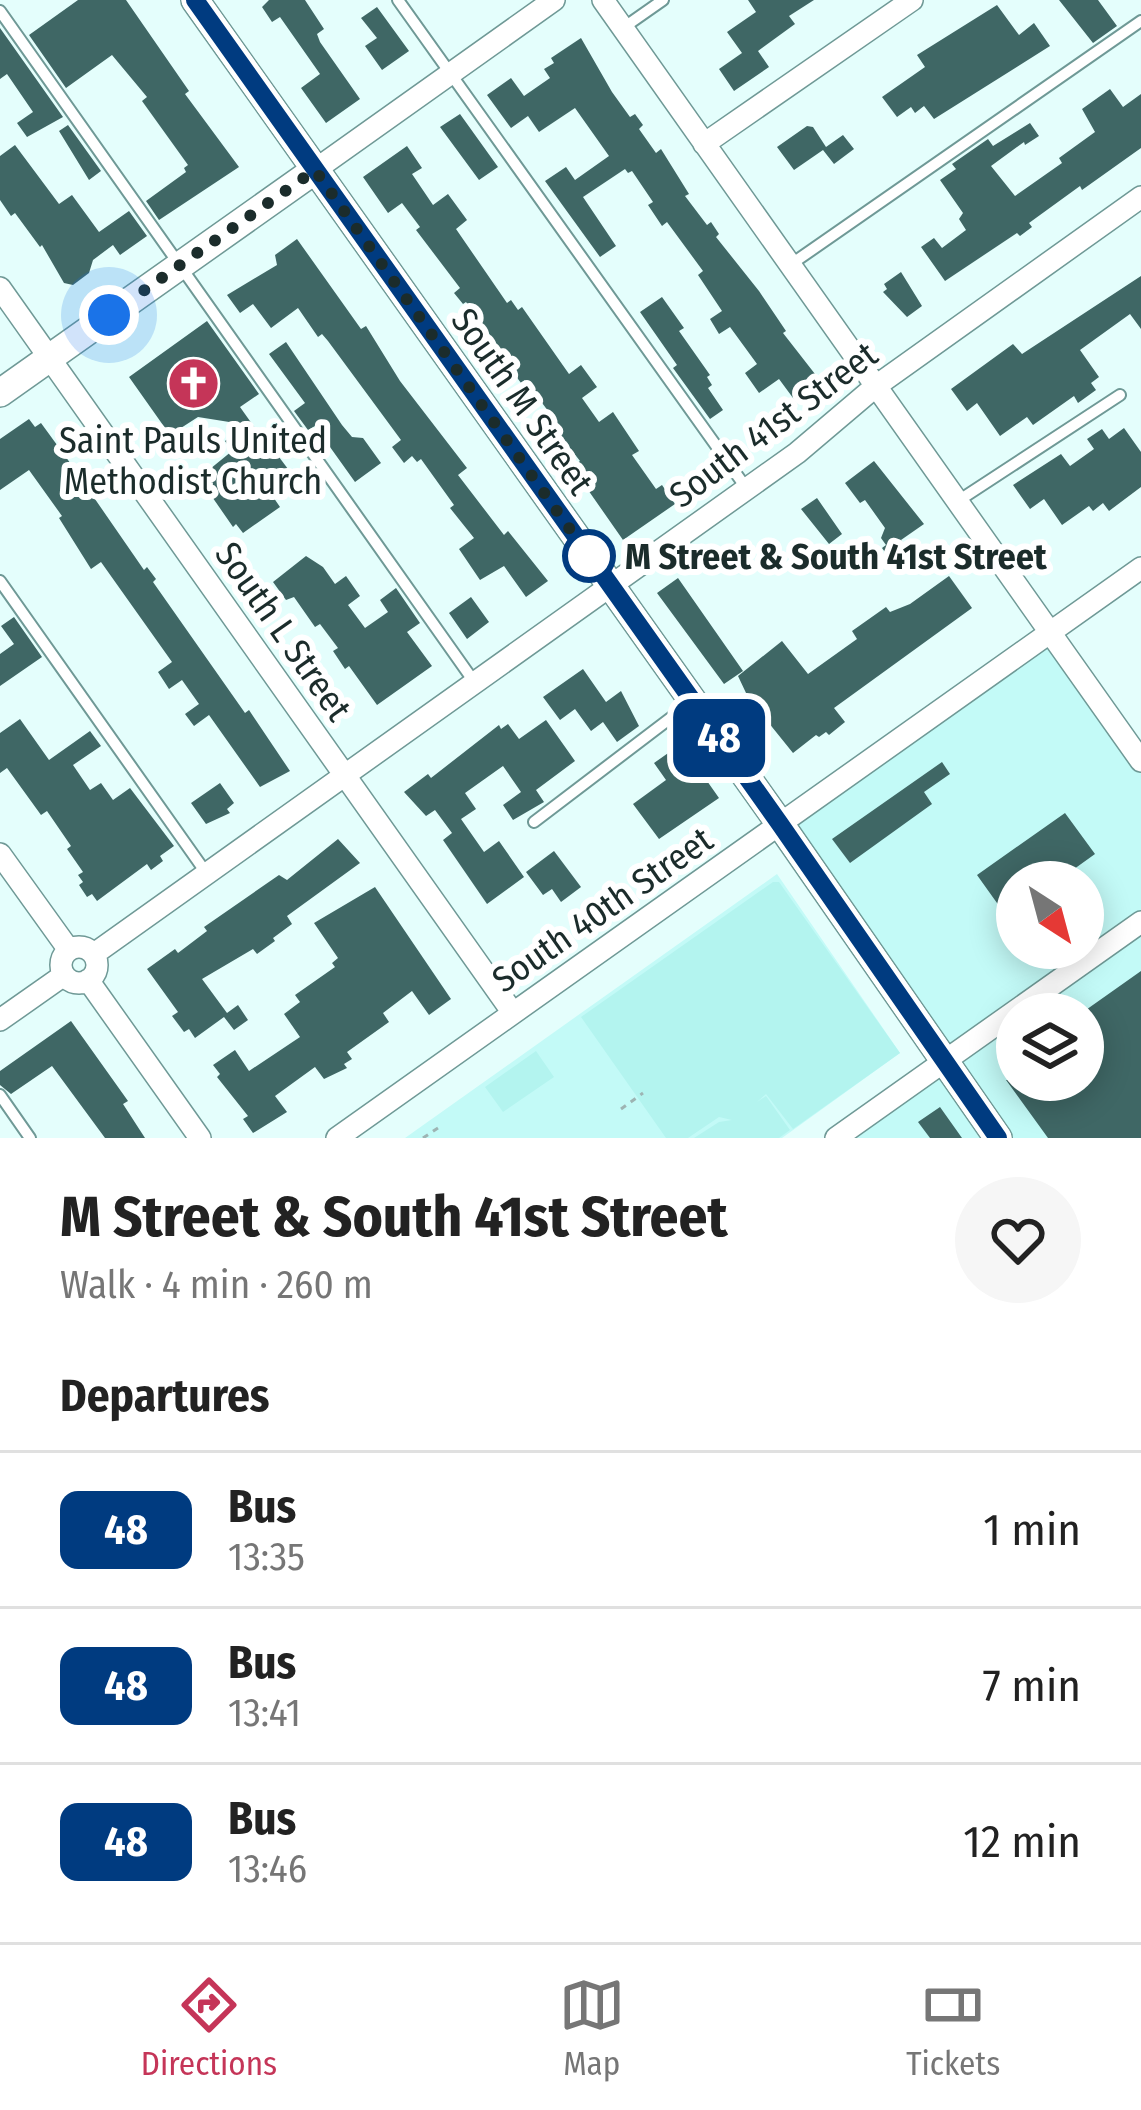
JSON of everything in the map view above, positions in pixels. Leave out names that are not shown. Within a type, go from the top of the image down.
[{"type":"street","name":"South M Street","points":[[195,0],[998,1138]]},
{"type":"street","points":[[0,392],[554,0]]},
{"type":"street","points":[[603,0],[1141,761]]},
{"type":"street","points":[[704,144],[913,0]]},
{"type":"street","name":"South 41st Street","points":[[94,954],[747,489],[817,438],[875,386],[1141,197]]},
{"type":"street","name":"South L Street","points":[[0,288],[513,1013]]},
{"type":"street","name":"South 40th Street","points":[[337,1138],[1141,568]]},
{"type":"street","points":[[0,854],[69,950]]},
{"type":"street","points":[[836,1138],[1141,922]]},
{"type":"street","points":[[80,947],[94,954],[96,971],[88,980],[73,982],[64,975],[62,959],[69,950],[80,947]]},
{"type":"street","points":[[0,1021],[64,975]]},
{"type":"street","points":[[88,980],[200,1138]]},
{"type":"lane","points":[[398,0],[747,489]]},
{"type":"lane","points":[[623,28],[663,0]]},
{"type":"lane","points":[[0,11],[475,683]]},
{"type":"lane","points":[[790,265],[1141,22]]},
{"type":"lane","points":[[958,501],[1120,395]]},
{"type":"lane","points":[[0,581],[207,874]]},
{"type":"lane","points":[[533,822],[693,701]]},
{"type":"lane","points":[[0,1095],[30,1138]]},
{"type":"path","points":[[621,1109],[643,1093]]},
{"type":"path","points":[[423,1138],[440,1126]]},
{"type":"shaded area","points":[[1052,631],[1141,761],[1141,1138],[836,1138],[943,1061],[780,824]]},
{"type":"shaded area","points":[[777,874],[900,1053],[782,1138],[405,1138]]},
{"type":"shaded area","points":[[779,882],[900,1053],[793,1129],[766,1094],[757,1102],[766,1096],[790,1130],[779,1138],[694,1138],[719,1122],[732,1120],[719,1117],[688,1138],[666,1138],[581,1017]]},
{"type":"shaded area","points":[[536,1051],[554,1077],[503,1112],[485,1087]]},
{"type":"building","points":[[78,0],[126,0],[189,91],[185,94],[239,167],[159,220],[146,201],[186,172],[188,165],[142,101],[147,97],[112,55],[66,88],[29,35]]},
{"type":"building","points":[[269,0],[305,0],[324,29],[317,34],[320,42],[360,99],[326,123],[301,88],[320,74],[280,17],[272,22],[262,7]]},
{"type":"building","points":[[748,0],[814,0],[789,16],[795,24],[758,51],[769,67],[734,91],[719,69],[742,53],[727,32],[756,12]]},
{"type":"building","points":[[1059,0],[1098,0],[1117,26],[1093,43]]},
{"type":"building","points":[[997,5],[1019,35],[1034,23],[1050,46],[934,119],[924,106],[915,113],[911,107],[897,117],[882,97],[925,67],[917,55]]},
{"type":"building","points":[[377,7],[409,51],[382,70],[365,46],[377,38],[361,18]]},
{"type":"building","points":[[0,28],[63,117],[27,137],[17,123],[33,112],[7,74],[0,79]]},
{"type":"building","points":[[581,38],[612,92],[630,117],[635,114],[643,125],[639,129],[656,153],[661,149],[689,194],[685,196],[707,225],[711,222],[719,234],[716,237],[822,383],[796,402],[779,379],[759,393],[745,373],[757,364],[730,327],[719,334],[710,319],[722,311],[698,275],[703,271],[667,222],[662,226],[632,171],[625,169],[583,197],[616,246],[600,257],[545,181],[566,167],[575,180],[609,156],[575,108],[539,132],[528,116],[511,128],[487,95],[511,78],[524,96],[550,78],[544,69],[554,63],[551,58]]},
{"type":"building","points":[[1110,89],[1123,107],[1141,94],[1141,148],[1029,223],[1032,227],[1020,236],[1017,233],[945,281],[921,247],[934,238],[942,248],[966,230],[959,219],[963,213],[940,180],[956,169],[952,164],[988,139],[993,146],[1030,123],[1039,136],[991,166],[1015,196],[1095,132],[1082,109]]},
{"type":"building","points":[[460,114],[498,167],[479,180],[440,127]]},
{"type":"building","points":[[68,125],[101,171],[89,180],[59,131]]},
{"type":"building","points":[[807,126],[813,127],[826,147],[843,135],[854,149],[834,164],[823,150],[794,170],[777,147]]},
{"type":"building","points":[[15,145],[59,204],[72,195],[99,232],[129,211],[147,236],[120,255],[113,245],[93,260],[89,273],[73,285],[64,283],[42,245],[0,200],[0,156]]},
{"type":"building","points":[[407,146],[422,168],[412,174],[433,205],[448,194],[467,220],[456,229],[507,303],[511,300],[518,310],[522,307],[569,374],[581,365],[597,387],[582,398],[599,422],[613,412],[639,451],[632,455],[656,489],[662,485],[675,504],[623,540],[572,467],[580,461],[553,426],[557,423],[525,380],[521,383],[466,302],[454,293],[460,288],[416,230],[420,227],[402,203],[388,213],[363,177]]},
{"type":"building","points":[[297,239],[467,468],[458,475],[504,535],[508,531],[548,581],[526,597],[504,566],[480,580],[459,549],[474,538],[450,508],[454,505],[421,459],[417,462],[412,456],[404,463],[392,447],[401,440],[298,308],[271,328],[253,304],[240,313],[227,295],[277,265],[275,255]]},
{"type":"building","points":[[901,272],[922,306],[907,317],[883,292],[884,284]]},
{"type":"building","points":[[1141,276],[1141,329],[1130,314],[1080,350],[1099,377],[1091,383],[1096,390],[1078,403],[1074,396],[1033,425],[1027,417],[1000,436],[977,403],[967,411],[951,389],[1013,344],[1022,354]]},
{"type":"building","points":[[662,297],[710,375],[708,388],[723,410],[710,419],[640,312]]},
{"type":"building","points":[[207,321],[259,394],[240,407],[260,435],[278,422],[293,442],[276,453],[288,469],[265,485],[280,507],[243,533],[236,524],[233,527],[199,478],[232,451],[225,441],[248,425],[198,417],[170,435],[129,377]]},
{"type":"building","points":[[286,342],[342,425],[352,437],[363,438],[381,463],[355,482],[315,426],[308,430],[294,411],[305,403],[269,354]]},
{"type":"building","points":[[29,419],[35,427],[41,423],[290,771],[260,787],[209,715],[194,726],[185,714],[199,704],[182,680],[169,689],[158,672],[172,662],[101,562],[91,569],[29,470],[0,490],[0,439]]},
{"type":"building","points":[[1124,428],[1141,452],[1141,487],[1109,511],[1103,503],[1093,511],[1089,506],[1062,525],[1044,499],[1030,509],[1013,485],[1061,454],[1070,466],[1094,449],[1087,439],[1102,429],[1109,439]]},
{"type":"building","points":[[874,461],[924,524],[901,540],[909,552],[893,563],[882,548],[885,528],[865,500],[860,503],[845,483]]},
{"type":"building","points":[[817,498],[842,534],[829,544],[801,509]]},
{"type":"building","points":[[306,556],[323,567],[335,584],[346,576],[360,596],[348,605],[365,628],[388,612],[380,600],[396,588],[420,623],[407,632],[432,666],[377,705],[349,666],[345,669],[333,651],[338,648],[320,624],[315,627],[294,597],[286,600],[273,582]]},
{"type":"building","points":[[949,576],[972,608],[834,708],[845,722],[829,735],[816,735],[793,753],[755,712],[738,676],[782,641],[808,674],[857,639],[852,631],[886,607],[890,612],[910,604]]},
{"type":"building","points":[[678,578],[743,671],[724,684],[657,593]]},
{"type":"building","points":[[471,597],[489,622],[467,639],[449,613]]},
{"type":"building","points":[[14,617],[42,657],[0,686],[0,654],[14,644],[1,626]]},
{"type":"building","points":[[583,669],[606,702],[621,691],[639,726],[617,742],[603,722],[591,731],[575,709],[560,720],[543,697]]},
{"type":"building","points":[[20,719],[49,760],[90,731],[101,746],[73,765],[90,790],[101,783],[113,800],[130,788],[174,846],[160,856],[163,861],[151,870],[147,864],[97,901],[92,894],[87,897],[79,885],[83,882],[78,875],[83,872],[67,849],[71,846],[47,811],[41,815],[7,768],[0,773],[0,733]]},
{"type":"building","points":[[546,720],[575,761],[536,790],[544,802],[513,820],[503,805],[521,792],[503,766],[465,793],[476,809],[461,819],[484,852],[499,841],[524,877],[487,904],[443,840],[452,833],[435,810],[426,816],[404,792],[428,774],[431,778],[499,725],[501,729],[508,724],[519,739]]},
{"type":"building","points":[[681,744],[719,798],[659,839],[633,804],[666,780],[654,763]]},
{"type":"building","points":[[942,762],[950,774],[924,792],[932,804],[850,863],[832,839]]},
{"type":"building","points":[[220,783],[234,803],[227,809],[230,813],[206,824],[191,803]]},
{"type":"building","points":[[1065,813],[1095,854],[1085,861],[997,861]]},
{"type":"building","points":[[338,839],[360,863],[287,916],[292,924],[275,941],[202,979],[227,1013],[238,1005],[248,1020],[234,1030],[224,1017],[195,1038],[189,1029],[184,1032],[172,1016],[178,1012],[147,969],[175,949],[178,953],[207,931],[204,927],[279,875],[287,880]]},
{"type":"building","points":[[554,851],[581,887],[561,902],[552,889],[543,895],[526,872]]},
{"type":"building","points":[[996,862],[996,902],[977,875]]},
{"type":"building","points":[[375,887],[451,999],[429,1015],[412,991],[383,1013],[389,1022],[347,1052],[352,1059],[344,1064],[347,1068],[324,1079],[315,1067],[275,1096],[287,1112],[253,1133],[243,1119],[248,1116],[213,1065],[235,1050],[249,1071],[300,1037],[284,1014],[300,1002],[295,995],[335,967],[332,963],[338,958],[314,923]]},
{"type":"building","points":[[1141,971],[1141,1138],[1048,1138],[1021,1101],[1104,1101],[1104,997]]},
{"type":"building","points":[[71,1021],[128,1101],[123,1104],[145,1138],[105,1138],[52,1066],[11,1094],[0,1085],[0,1071]]},
{"type":"building","points":[[940,1107],[962,1138],[930,1138],[918,1122]]},
{"type":"bus line","name":"48","points":[[195,0],[998,1138]]},
{"type":"place","name":"Saint Pauls United Methodist Church","points":[[193,384]]},
{"type":"place","name":"M Street & South 41st Street","points":[[589,556]]},
{"type":"route","points":[[109,315],[315,170],[596,566],[589,556]]}]
